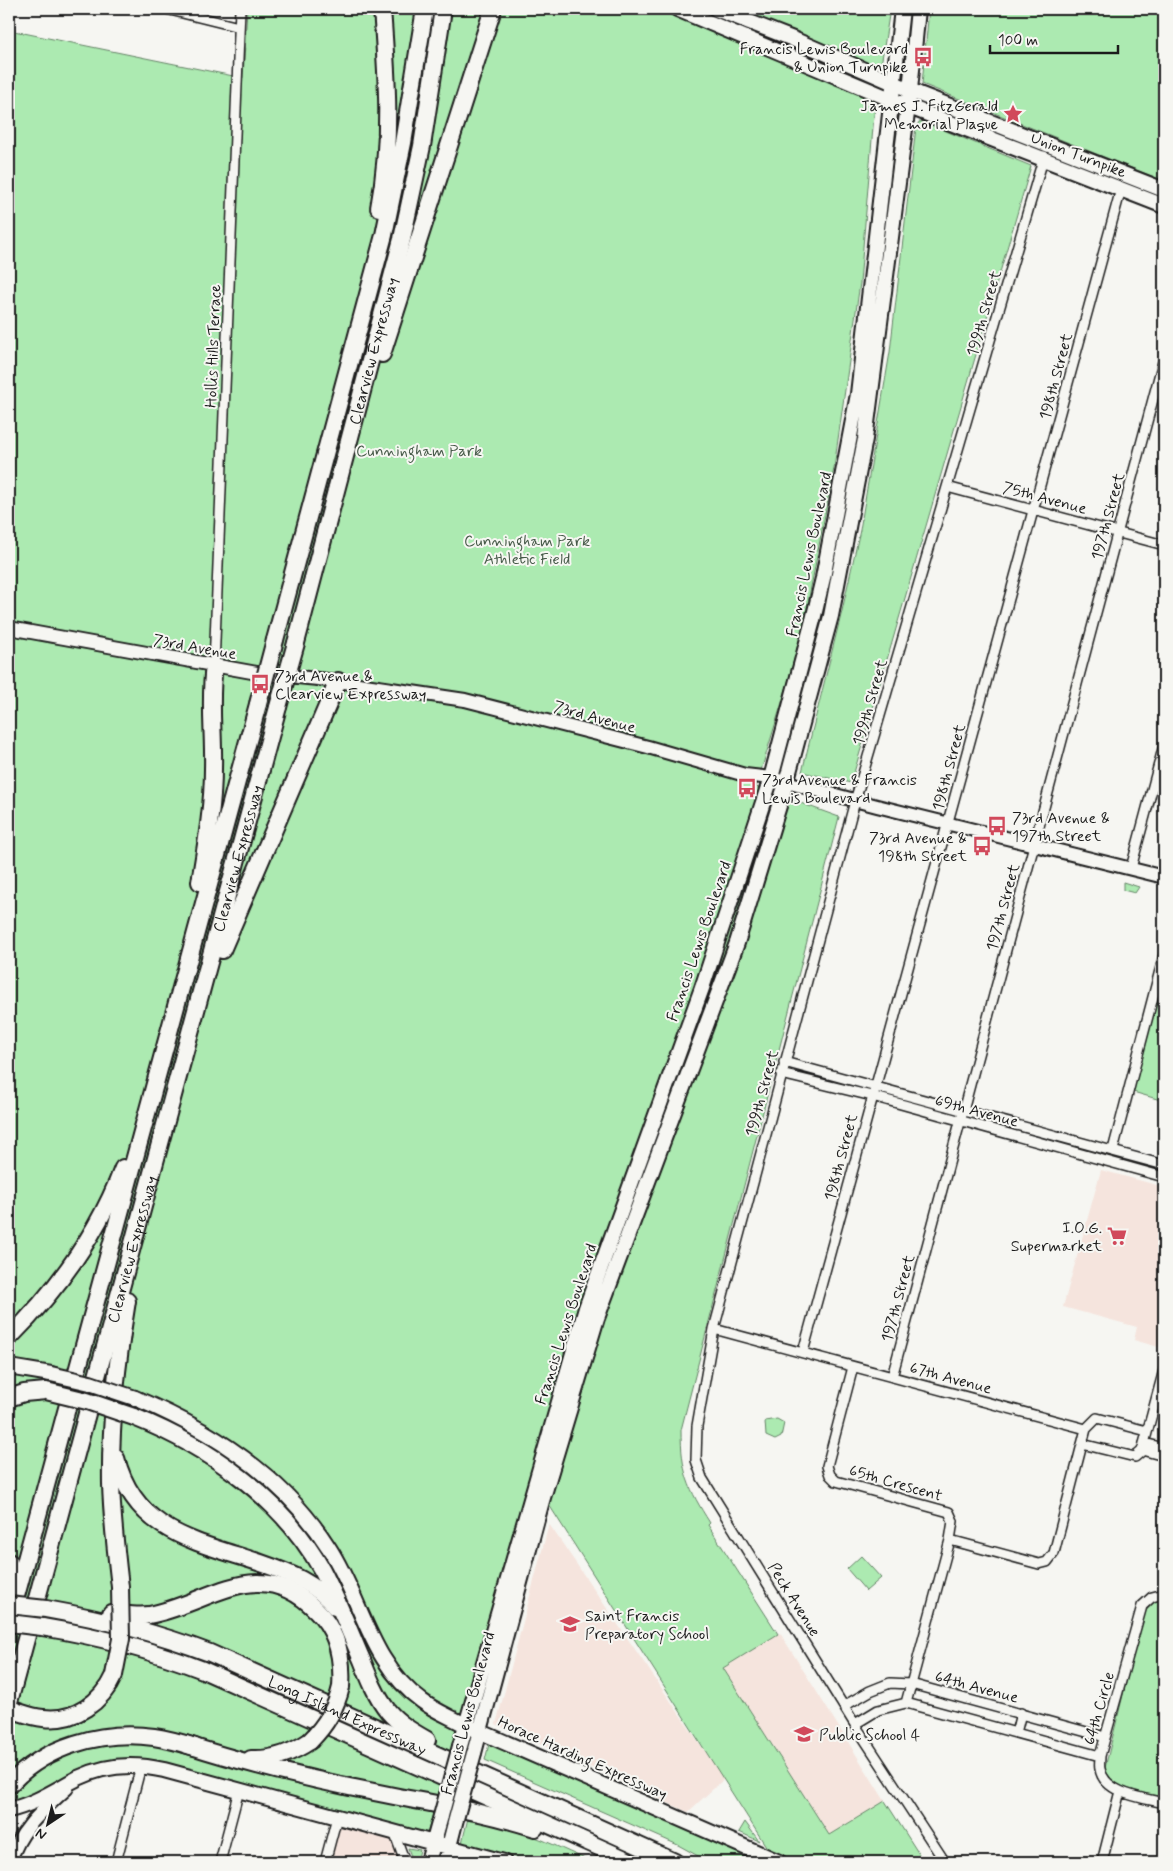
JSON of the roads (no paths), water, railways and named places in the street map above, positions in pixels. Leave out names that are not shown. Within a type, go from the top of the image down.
[{"type":"highway","points":[[351,361],[381,199],[387,152],[388,103],[382,9]]},
{"type":"highway","name":"Clearview Expressway","points":[[9,1623],[384,235],[397,174],[425,9]]},
{"type":"highway","name":"Clearview Expressway","points":[[9,1702],[296,643],[395,268],[411,200],[428,109],[442,9]]},
{"type":"highway","points":[[332,508],[493,9]]},
{"type":"highway","points":[[183,980],[208,835],[212,800],[214,747],[212,692],[214,666]]},
{"type":"highway","points":[[196,1012],[248,886],[338,680]]},
{"type":"highway","points":[[9,1338],[49,1294],[95,1228],[120,1176],[156,1079]]},
{"type":"highway","points":[[9,1709],[35,1716],[58,1718],[82,1711],[102,1695],[114,1675],[121,1639],[120,1587],[112,1485],[113,1414],[120,1346],[143,1206]]},
{"type":"highway","points":[[9,1398],[24,1392],[46,1392],[94,1403],[134,1417],[171,1434],[214,1459],[245,1482],[274,1507],[300,1537],[321,1570],[379,1696],[387,1709],[402,1724],[420,1736],[551,1806]]},
{"type":"highway","points":[[113,1414],[114,1448],[119,1470],[129,1490],[150,1516],[184,1538],[284,1571],[304,1580],[330,1601],[351,1635]]},
{"type":"highway","points":[[9,1562],[9,1587]]},
{"type":"highway","points":[[9,1785],[26,1770],[64,1747],[89,1740],[116,1736],[142,1736],[185,1744],[235,1757],[255,1759],[282,1755],[310,1741],[333,1712],[341,1687],[340,1651],[330,1626],[304,1598],[277,1586],[258,1583],[230,1586],[165,1610],[141,1616],[95,1611],[46,1609]]},
{"type":"highway","name":"Long Island Expressway","points":[[9,1605],[46,1609],[96,1618],[141,1630],[210,1653],[675,1862]]},
{"type":"highway","name":"Long Island Expressway","points":[[9,1623],[92,1636],[129,1645],[203,1670],[632,1862]]},
{"type":"highway","points":[[185,1744],[236,1760],[292,1774],[499,1817],[535,1828],[625,1862]]},
{"type":"main road","name":"Union Turnpike","points":[[676,9],[892,100],[1164,206]]},
{"type":"main road","name":"Union Turnpike","points":[[716,9],[793,39],[910,90],[1164,190]]},
{"type":"main road","name":"Francis Lewis Boulevard","points":[[428,1862],[465,1725],[586,1308],[702,988],[771,778],[823,578],[858,394],[902,9]]},
{"type":"main road","name":"Francis Lewis Boulevard","points":[[445,1862],[542,1501],[597,1318],[737,942],[786,783],[831,616],[865,439],[910,90],[918,9]]},
{"type":"main road","name":"Horace Harding Expressway","points":[[9,1367],[90,1383],[135,1398],[186,1421],[224,1444],[257,1468],[287,1494],[314,1526],[337,1561],[374,1642],[394,1675],[422,1701],[465,1725],[778,1862]]},
{"type":"main road","points":[[11,1809],[38,1800],[78,1778],[107,1768],[129,1765],[142,1766],[164,1770],[504,1862]]},
{"type":"street","points":[[166,9],[239,27]]},
{"type":"street","name":"Hollis Hills Terrace","points":[[214,666],[240,9]]},
{"type":"street","name":"199th Street","points":[[714,1328],[855,801],[1048,145]]},
{"type":"street","name":"198th Street","points":[[803,1352],[1122,190]]},
{"type":"street","name":"197th Street","points":[[892,1377],[1164,358]]},
{"type":"street","name":"75th Avenue","points":[[947,487],[1164,545]]},
{"type":"street","name":"73rd Avenue","points":[[9,628],[257,673],[338,680],[465,700],[648,747],[745,775],[771,778],[855,801],[1164,877]]},
{"type":"street","points":[[1131,868],[1164,745]]},
{"type":"street","points":[[1113,1150],[1164,955]]},
{"type":"street","name":"69th Avenue","points":[[784,1062],[961,1121],[1164,1177]]},
{"type":"street","name":"69th Avenue","points":[[781,1074],[964,1110],[1164,1164]]},
{"type":"street","name":"67th Avenue","points":[[714,1328],[1086,1429]]},
{"type":"street","name":"Peck Avenue","points":[[714,1328],[697,1426],[696,1460],[702,1478],[855,1724],[945,1862]]},
{"type":"street","name":"65th Crescent","points":[[853,1367],[827,1466],[830,1474],[836,1481],[949,1512],[953,1521],[950,1540],[906,1703]]},
{"type":"street","points":[[1082,1444],[1135,1457],[1143,1446],[1164,1370]]},
{"type":"street","points":[[950,1540],[1039,1564],[1048,1562],[1054,1553],[1086,1429],[1097,1418],[1147,1431]]},
{"type":"street","points":[[1143,1446],[1164,1448]]},
{"type":"street","points":[[1143,1446],[1164,1456]]},
{"type":"street","name":"64th Circle","points":[[1164,1594],[1152,1598],[1142,1606],[1100,1756],[1100,1770],[1108,1784],[1120,1791],[1164,1803]]},
{"type":"street","name":"64th Avenue","points":[[844,1706],[870,1691],[890,1683],[911,1684],[1105,1737]]},
{"type":"street","points":[[855,1724],[878,1710],[906,1703],[1100,1756]]},
{"type":"street","points":[[1016,1733],[1021,1713]]},
{"type":"street","points":[[116,1862],[142,1766]]},
{"type":"street","points":[[10,1862],[26,1828],[78,1778]]},
{"type":"street","points":[[220,1862],[239,1790]]},
{"type":"street","points":[[1102,1862],[1120,1791]]},
{"type":"street","points":[[325,1862],[337,1817]]},
{"type":"street","points":[[394,1832],[405,1862]]},
{"type":"place","name":"Francis Lewis Boulevard & Union Turnpike","points":[[923,57]]},
{"type":"place","name":"James J. FitzGerald Memorial Plaque","points":[[1013,114]]},
{"type":"place","name":"73rd Avenue & Clearview Expressway","points":[[260,684]]},
{"type":"place","name":"73rd Avenue & Francis Lewis Boulevard","points":[[747,788]]},
{"type":"place","name":"73rd Avenue & 197th Street","points":[[997,826]]},
{"type":"place","name":"73rd Avenue & 198th Street","points":[[982,846]]},
{"type":"place","name":"I.O.G. Supermarket","points":[[1117,1236]]},
{"type":"place","name":"Saint Francis Preparatory School","points":[[570,1624]]},
{"type":"place","name":"Public School 4","points":[[804,1734]]},
{"type":"park label","name":"Cunningham Park","points":[[419,450]]},
{"type":"park label","name":"Cunningham Park Athletic Field","points":[[527,549]]}]
